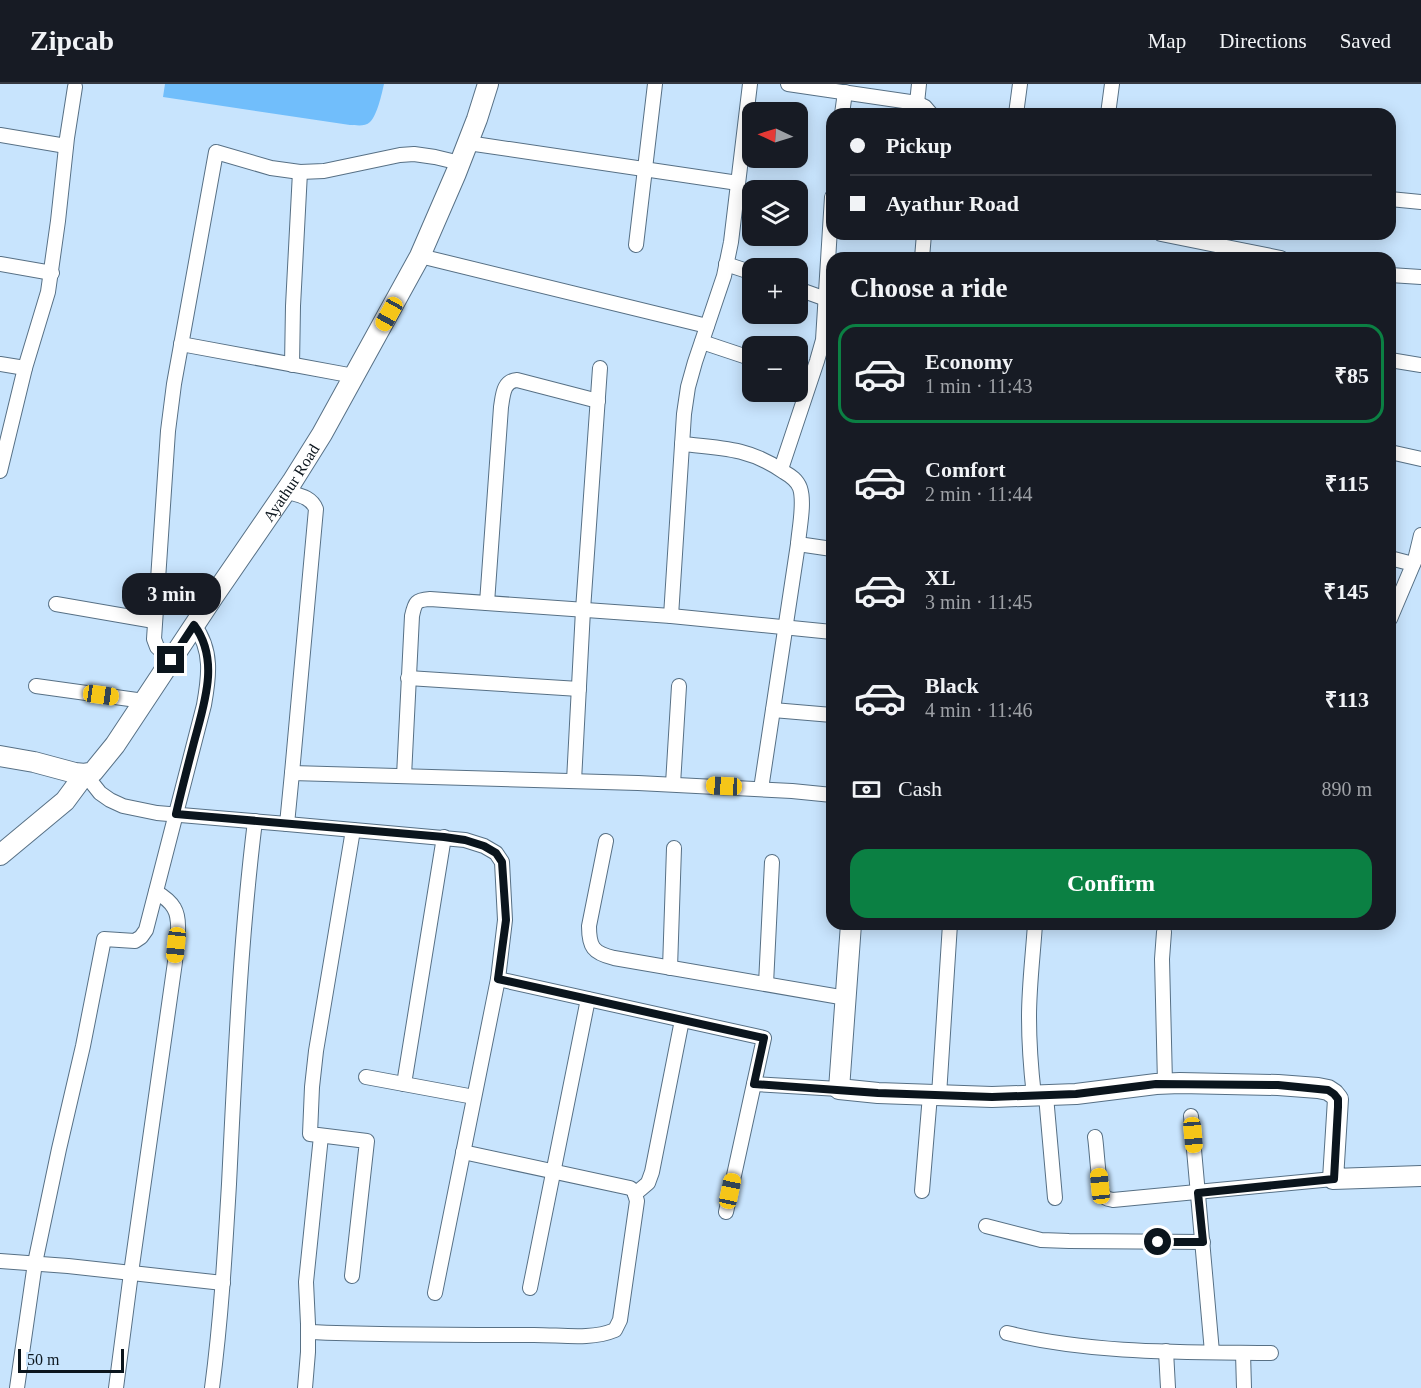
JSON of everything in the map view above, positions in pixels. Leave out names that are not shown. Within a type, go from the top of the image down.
[{"type":"street","name":"Ayathur Road","points":[[0,855],[65,801],[85,774],[93,772],[115,745],[322,434],[420,256],[468,143],[488,84]]},
{"type":"street","points":[[636,245],[655,84]]},
{"type":"street","points":[[671,616],[688,387],[724,276],[731,242],[750,84]]},
{"type":"street","points":[[788,84],[917,103],[926,108]]},
{"type":"street","points":[[917,103],[919,84]]},
{"type":"street","points":[[1017,108],[1020,84]]},
{"type":"street","points":[[1109,108],[1112,84]]},
{"type":"street","points":[[0,471],[25,368],[42,316],[52,273],[75,87]]},
{"type":"street","points":[[843,108],[845,92]]},
{"type":"street","points":[[0,135],[66,146]]},
{"type":"street","points":[[468,143],[738,183]]},
{"type":"street","points":[[171,660],[157,646],[154,639],[168,431],[181,344],[216,152],[271,168],[300,172],[324,171],[414,154],[460,163]]},
{"type":"street","points":[[292,364],[300,172]]},
{"type":"street","points":[[1396,200],[1421,202]]},
{"type":"street","points":[[1191,240],[1251,252]]},
{"type":"street","points":[[420,256],[707,326]]},
{"type":"street","points":[[0,264],[52,273]]},
{"type":"street","points":[[726,264],[742,269]]},
{"type":"street","points":[[1396,275],[1421,277]]},
{"type":"street","points":[[808,293],[826,299],[823,340],[808,371]]},
{"type":"street","points":[[702,342],[742,355]]},
{"type":"street","points":[[181,344],[354,376]]},
{"type":"street","points":[[1396,361],[1421,365]]},
{"type":"street","points":[[0,364],[25,368]]},
{"type":"street","points":[[574,781],[600,368]]},
{"type":"street","points":[[487,603],[501,407],[507,384],[511,380],[517,380],[598,401]]},
{"type":"street","points":[[781,469],[798,402]]},
{"type":"street","points":[[682,444],[745,452],[781,469],[795,478],[800,486],[801,512],[798,544],[761,789]]},
{"type":"street","points":[[1396,453],[1421,459]]},
{"type":"street","points":[[285,491],[309,499],[314,502],[316,509],[286,824]]},
{"type":"street","points":[[1396,605],[1413,564],[1421,535]]},
{"type":"street","points":[[798,544],[826,548]]},
{"type":"street","points":[[1396,560],[1413,564]]},
{"type":"street","points":[[404,776],[412,616],[414,604],[421,599],[671,616],[826,631]]},
{"type":"street","points":[[56,604],[154,621]]},
{"type":"street","points":[[17,1388],[35,1263],[104,939],[135,941],[146,930],[204,705],[209,666],[202,635],[194,625]]},
{"type":"street","points":[[408,678],[579,689]]},
{"type":"street","points":[[36,686],[144,701]]},
{"type":"street","points":[[673,784],[679,686]]},
{"type":"street","points":[[773,710],[826,714]]},
{"type":"street","points":[[0,756],[85,774],[100,793],[110,800],[139,810],[444,837],[465,840],[484,846],[496,853],[502,862],[506,920],[498,979],[435,1293]]},
{"type":"street","points":[[292,773],[673,784],[826,794]]},
{"type":"street","points":[[212,1388],[223,1283],[241,956],[255,821]]},
{"type":"street","points":[[352,830],[316,1051],[310,1134],[367,1141],[352,1276]]},
{"type":"street","points":[[404,1084],[444,837]]},
{"type":"street","points":[[606,841],[589,926],[589,940],[594,950],[614,958],[846,998]]},
{"type":"street","points":[[670,968],[674,848]]},
{"type":"street","points":[[766,984],[772,862]]},
{"type":"street","points":[[116,1388],[178,928],[176,910],[170,902],[156,892]]},
{"type":"street","points":[[839,1089],[851,930]]},
{"type":"street","points":[[922,1191],[934,1095],[949,930]]},
{"type":"street","points":[[1034,930],[1029,992],[1029,1049],[1040,1096],[1055,1198]]},
{"type":"street","points":[[1164,932],[1162,959],[1165,1083]]},
{"type":"street","points":[[498,979],[764,1038],[726,1212]]},
{"type":"street","points":[[530,1288],[588,999]]},
{"type":"street","points":[[635,1194],[648,1183],[652,1172],[682,1020]]},
{"type":"street","points":[[366,1077],[474,1097]]},
{"type":"street","points":[[754,1084],[878,1093],[992,1097],[1076,1094],[1165,1083],[1278,1085],[1328,1090],[1338,1099],[1334,1179]]},
{"type":"street","points":[[1191,1116],[1212,1352]]},
{"type":"street","points":[[305,1388],[308,1332],[306,1282],[321,1136]]},
{"type":"street","points":[[1095,1137],[1100,1186],[1103,1195],[1113,1200],[1334,1179],[1421,1176]]},
{"type":"street","points":[[308,1332],[388,1335],[583,1336],[604,1335],[615,1330],[620,1320],[636,1200],[634,1191],[630,1188],[463,1152]]},
{"type":"street","points":[[986,1226],[1041,1240],[1203,1242]]},
{"type":"street","points":[[0,1261],[223,1283]]},
{"type":"street","points":[[1007,1333],[1036,1340],[1069,1344],[1166,1351],[1271,1353]]},
{"type":"street","points":[[1166,1351],[1168,1388]]},
{"type":"street","points":[[1243,1353],[1244,1388]]},
{"type":"water","points":[[165,84],[384,84],[373,119],[368,124],[350,125],[163,97]]},
{"type":"route","points":[[171,660],[194,625],[202,635],[206,647],[209,666],[208,681],[176,814],[444,837],[484,846],[496,853],[502,862],[506,920],[498,979],[764,1038],[754,1084],[878,1093],[992,1097],[1076,1094],[1180,1083],[1278,1085],[1318,1088],[1334,1094],[1338,1099],[1338,1107],[1334,1179],[1198,1193],[1203,1242],[1158,1242]]}]
